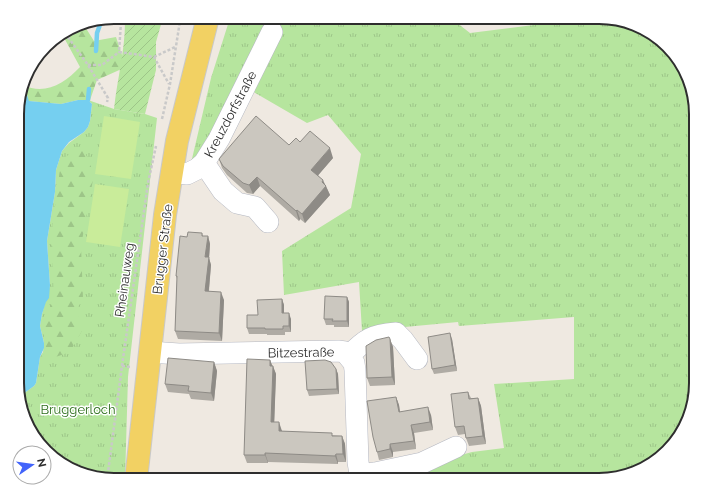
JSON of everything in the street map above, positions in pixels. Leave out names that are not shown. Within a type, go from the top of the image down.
[{"type":"main road","name":"Brugger Straße","points":[[137,473],[165,215],[177,141],[206,24]]},
{"type":"street","name":"Kreuzdorfstraße","points":[[172,172],[187,174],[197,169],[204,163],[219,139],[272,32]]},
{"type":"street","points":[[204,163],[223,191],[237,203],[255,207],[268,222]]},
{"type":"street","points":[[349,356],[363,342],[378,334],[396,333],[417,359]]},
{"type":"street","name":"Bitzestraße","points":[[150,352],[179,354],[345,352],[354,363],[355,370],[358,462],[360,473]]},
{"type":"street","points":[[376,473],[422,463],[456,447]]},
{"type":"path","points":[[119,52],[121,24]]},
{"type":"path","points":[[161,125],[170,84],[179,24]]},
{"type":"path","points":[[68,37],[108,98],[107,102]]},
{"type":"path","points":[[88,65],[102,65],[119,52],[154,58],[175,47]]},
{"type":"path","points":[[154,58],[170,84]]},
{"type":"path","name":"Rheinauweg","points":[[108,473],[148,183],[158,139]]},
{"type":"green space","points":[[125,24],[161,24],[156,42],[156,70],[145,114],[114,109],[124,44]]},
{"type":"green space","points":[[228,24],[458,24],[470,33],[541,24],[605,24],[617,26],[639,33],[654,43],[663,50],[680,74],[686,91],[689,108],[689,389],[684,412],[677,428],[663,447],[639,464],[622,470],[599,473],[404,473],[403,471],[472,452],[504,448],[494,384],[574,379],[574,317],[459,326],[458,322],[362,331],[359,282],[284,295],[282,251],[351,208],[361,154],[328,115],[307,123],[252,91],[195,163],[191,163],[211,78]]},
{"type":"green space","points":[[86,29],[94,41],[116,37],[126,67],[97,80],[90,100],[78,100],[61,104],[28,101],[26,94],[28,87],[39,89],[54,86],[68,78],[80,67],[65,39]]},
{"type":"green space","name":"Bruggerloch","points":[[88,100],[114,109],[145,114],[157,118],[128,377],[125,473],[108,473],[79,466],[69,461],[52,449],[52,445],[48,445],[33,423],[27,406],[25,393],[36,383],[40,357],[43,352],[44,343],[40,326],[50,285],[47,241],[55,192],[56,170],[62,151],[69,143],[84,132],[90,121],[92,104]]},
{"type":"green space","points":[[104,116],[140,122],[131,179],[95,174]]},
{"type":"green space","points":[[82,145],[94,174],[81,246],[83,298],[76,311],[83,329],[70,352],[44,361],[42,357],[46,348],[42,325],[54,298],[51,236],[60,169],[64,158]]},
{"type":"green space","points":[[95,184],[129,189],[120,247],[86,242]]},
{"type":"water","points":[[26,94],[29,101],[61,104],[78,100],[88,100],[92,104],[88,127],[84,132],[69,142],[62,151],[56,170],[55,192],[47,241],[50,285],[49,298],[42,314],[40,326],[44,348],[40,357],[36,383],[25,393],[24,114]]},
{"type":"building","points":[[256,116],[289,145],[296,138],[300,142],[310,131],[330,148],[311,170],[323,180],[322,182],[326,186],[302,214],[297,210],[296,211],[257,177],[249,185],[243,183],[223,166],[219,159]]},
{"type":"building","points":[[188,232],[202,233],[202,236],[208,236],[205,257],[209,257],[205,291],[221,292],[219,333],[175,331],[176,276],[180,236],[187,237]]},
{"type":"building","points":[[325,296],[347,297],[347,321],[332,321],[333,319],[324,319]]},
{"type":"building","points":[[282,299],[282,313],[289,313],[289,326],[283,326],[283,329],[247,328],[247,315],[258,315],[257,300]]},
{"type":"building","points":[[450,333],[455,365],[432,369],[428,337]]},
{"type":"building","points":[[389,337],[392,377],[367,378],[366,346],[376,340]]},
{"type":"building","points":[[168,358],[214,362],[211,393],[188,391],[189,386],[165,384]]},
{"type":"building","points":[[247,359],[270,360],[270,366],[273,366],[271,422],[279,422],[279,431],[332,433],[332,436],[342,436],[343,454],[336,454],[335,456],[265,453],[265,455],[244,455]]},
{"type":"building","points":[[325,360],[331,362],[336,369],[337,389],[307,390],[305,361]]},
{"type":"building","points":[[468,392],[469,399],[478,398],[483,436],[466,438],[464,426],[455,427],[451,394]]},
{"type":"building","points":[[396,397],[399,412],[428,407],[430,422],[411,425],[414,441],[390,444],[390,449],[377,452],[367,401]]},
{"type":"waterway","points":[[96,51],[97,33],[100,25]]},
{"type":"waterway","points":[[88,100],[89,89]]}]
